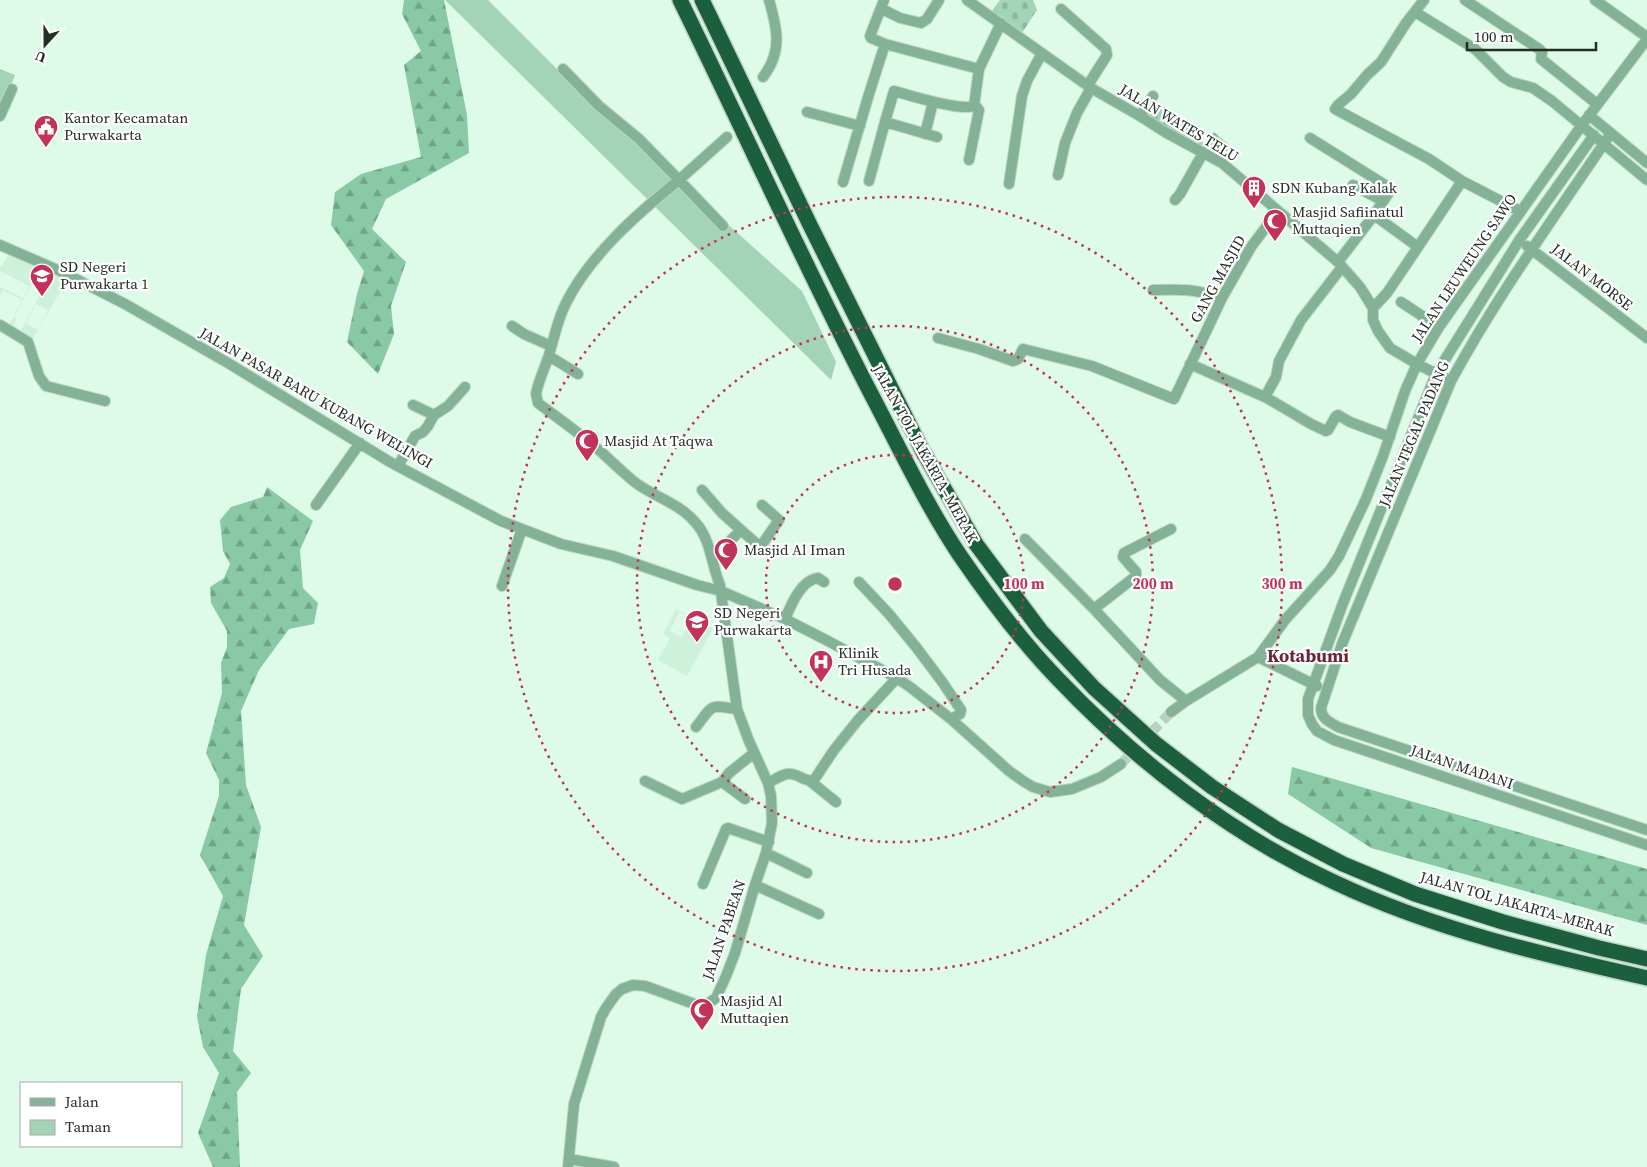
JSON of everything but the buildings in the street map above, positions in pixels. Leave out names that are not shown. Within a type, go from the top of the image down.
[{"type":"highway","name":"JALAN TOL JAKARTA–MERAK","points":[[680,0],[845,343],[917,482],[958,552],[1016,631],[1058,680],[1126,744],[1179,788],[1237,828],[1332,882],[1449,928],[1537,954],[1647,978]]},
{"type":"highway","name":"JALAN TOL JAKARTA–MERAK","points":[[702,0],[814,234],[922,450],[976,544],[1041,631],[1094,688],[1156,744],[1212,787],[1278,830],[1343,864],[1415,894],[1504,922],[1599,948],[1647,958]]},
{"type":"street","points":[[763,77],[773,62],[777,35],[769,0]]},
{"type":"street","points":[[939,0],[927,19],[921,23],[900,18],[883,5],[870,36],[885,44],[979,69]]},
{"type":"street","name":"JALAN WATES TELU","points":[[967,0],[1089,86],[1165,132],[1222,163],[1278,212],[1293,222],[1355,280],[1373,308],[1373,320],[1384,341],[1395,352],[1451,381]]},
{"type":"street","points":[[1424,0],[1381,62],[1335,109],[1429,159],[1462,181],[1520,212]]},
{"type":"street","points":[[1465,0],[1539,49],[1542,52],[1541,60],[1597,104]]},
{"type":"street","points":[[1596,0],[1647,38]]},
{"type":"street","points":[[1058,175],[1065,143],[1077,113],[1089,86],[1107,55],[1106,49],[1061,9]]},
{"type":"street","points":[[1415,12],[1474,50],[1511,82],[1533,88],[1582,125],[1647,180]]},
{"type":"street","points":[[969,160],[979,110],[975,105],[979,69],[1001,23]]},
{"type":"street","name":"JALAN LEUWEUNG SAWO","points":[[1258,657],[1285,620],[1330,570],[1339,556],[1366,499],[1405,391],[1417,364],[1439,327],[1589,115],[1647,38]]},
{"type":"street","points":[[843,182],[885,44]]},
{"type":"street","points":[[1009,184],[1022,96],[1027,81],[1042,52]]},
{"type":"street","points":[[563,70],[599,106],[639,140],[723,226]]},
{"type":"street","points":[[0,116],[12,89]]},
{"type":"street","points":[[868,181],[894,91],[933,102],[972,108],[975,105]]},
{"type":"street","points":[[1140,116],[1152,96]]},
{"type":"street","points":[[925,134],[933,102]]},
{"type":"street","points":[[807,112],[860,126]]},
{"type":"street","points":[[1589,115],[1647,163]]},
{"type":"street","points":[[885,122],[937,137]]},
{"type":"street","name":"JALAN TEGAL PADANG","points":[[1327,690],[1342,644],[1451,381],[1465,354],[1531,249],[1611,133]]},
{"type":"street","name":"JALAN TEGAL PADANG","points":[[1312,684],[1436,374],[1520,239],[1594,135]]},
{"type":"street","name":"JALAN PABEAN","points":[[569,1163],[574,1104],[601,1017],[611,1000],[622,989],[633,985],[645,986],[697,1005],[711,1002],[718,993],[735,953],[766,853],[772,823],[772,808],[768,782],[737,709],[720,585],[714,569],[709,545],[695,522],[672,504],[632,480],[599,450],[538,402],[536,399],[537,389],[565,306],[574,287],[593,262],[637,216],[727,137]]},
{"type":"street","points":[[1266,398],[1276,377],[1279,361],[1301,320],[1390,191],[1390,188],[1310,138]]},
{"type":"street","points":[[1175,200],[1204,153]]},
{"type":"street","points":[[1373,308],[1387,293],[1462,181]]},
{"type":"street","points":[[1353,185],[1383,201]]},
{"type":"street","name":"GANG MASJID","points":[[938,338],[1012,360],[1018,359],[1023,349],[1057,356],[1092,366],[1174,399],[1222,298],[1251,247],[1278,212]]},
{"type":"street","points":[[1374,215],[1418,248]]},
{"type":"street","name":"JALAN MORSE","points":[[1520,239],[1647,338]]},
{"type":"street","name":"JALAN PASAR BARU KUBANG WELINGI","points":[[0,245],[60,271],[125,304],[228,363],[390,462],[482,511],[561,544],[613,556],[697,585],[721,591],[785,619],[897,678],[952,719],[1022,781],[1042,790],[1060,792],[1080,787],[1108,774],[1121,764]]},
{"type":"street","points":[[1153,290],[1198,290],[1222,298]]},
{"type":"street","points":[[1400,302],[1439,327]]},
{"type":"street","points":[[0,325],[28,342],[39,376],[46,386],[105,401]]},
{"type":"street","points":[[512,326],[550,351],[578,374]]},
{"type":"street","points":[[1190,364],[1266,398],[1311,424],[1326,430],[1328,430],[1338,415],[1355,424],[1390,436]]},
{"type":"street","points":[[398,466],[416,436],[428,426],[434,415],[448,406],[465,387]]},
{"type":"street","points":[[413,405],[434,415]]},
{"type":"street","points":[[316,505],[360,443]]},
{"type":"street","points":[[702,490],[722,513],[760,546],[779,520],[762,505]]},
{"type":"street","points":[[502,586],[522,529]]},
{"type":"street","points":[[1094,609],[1136,576],[1136,572],[1123,557],[1124,553],[1171,529]]},
{"type":"street","points":[[712,559],[741,530]]},
{"type":"street","points":[[1025,539],[1160,680],[1186,701]]},
{"type":"street","points":[[785,619],[799,592],[808,581],[818,578],[824,582]]},
{"type":"street","points":[[858,582],[889,614],[943,683],[961,710],[960,714],[952,719]]},
{"type":"street","points":[[1329,640],[1342,644]]},
{"type":"street","points":[[1172,712],[1186,701],[1258,657],[1327,690],[1321,713],[1308,715],[1308,699],[1312,684]]},
{"type":"street","points":[[810,781],[814,780],[858,720],[897,678]]},
{"type":"street","points":[[696,727],[712,707],[737,709]]},
{"type":"street","name":"JALAN MADANI","points":[[1321,713],[1326,720],[1338,727],[1647,830]]},
{"type":"street","name":"JALAN MADANI","points":[[1308,715],[1317,731],[1334,740],[1647,845]]},
{"type":"street","points":[[645,781],[682,799],[722,782],[729,772],[754,752]]},
{"type":"street","points":[[768,782],[790,774],[810,781],[836,802]]},
{"type":"street","points":[[722,782],[745,798]]},
{"type":"street","points":[[703,884],[726,829],[728,828],[769,842]]},
{"type":"street","points":[[766,853],[807,873]]},
{"type":"street","points":[[755,885],[819,914]]},
{"type":"street","points":[[569,1163],[614,1167]]},
{"type":"shaded area","name":"SD Negeri Purwakarta 1","points":[[9,254],[67,280],[38,330],[31,342],[7,329],[22,300],[3,290],[0,297],[0,287],[23,298],[29,286],[0,271]],"holes":[[[34,279],[45,285],[21,331],[13,326],[17,318],[14,317]],[[36,304],[48,310],[38,330],[26,323]]]},
{"type":"shaded area","name":"SD Negeri Purwakarta","points":[[676,609],[713,629],[687,676],[658,660],[670,638],[663,634]],"holes":[[[679,612],[691,618],[682,637],[670,631]]]},
{"type":"green space","points":[[404,0],[444,0],[467,115],[469,153],[386,199],[372,229],[406,262],[391,306],[394,334],[378,374],[347,342],[364,271],[331,225],[335,192],[361,174],[421,157],[404,65],[421,51],[402,14]]},
{"type":"green space","points":[[445,0],[488,0],[573,85],[802,291],[836,362],[831,380]]},
{"type":"green space","points":[[1000,0],[1033,0],[1037,10],[1022,33],[991,12]]},
{"type":"green space","points":[[0,69],[15,75],[0,113]]},
{"type":"green space","points":[[1154,100],[1192,129],[1189,136],[1202,142],[1207,142],[1214,132],[1231,146],[1221,159],[1144,115]]},
{"type":"green space","points":[[267,487],[313,521],[300,550],[303,588],[318,603],[314,624],[289,629],[259,670],[241,711],[246,785],[261,827],[244,925],[263,956],[241,989],[233,1051],[251,1073],[237,1092],[240,1167],[213,1167],[198,1133],[219,1073],[203,1047],[197,1016],[206,955],[223,896],[200,855],[219,796],[219,780],[206,753],[222,693],[221,663],[227,647],[227,631],[211,603],[210,587],[224,578],[230,564],[223,551],[220,520],[231,507],[263,497]]},
{"type":"green space","points":[[1292,767],[1647,869],[1647,925],[1371,848],[1288,794]]},
{"type":"tunnel","points":[[1121,764],[1171,712]]},
{"type":"place","name":"Kantor Kecamatan Purwakarta","points":[[46,148]]},
{"type":"place","name":"SDN Kubang Kalak","points":[[1254,209]]},
{"type":"place","name":"Masjid Safiinatul Muttaqien","points":[[1275,242]]},
{"type":"place","name":"SD Negeri Purwakarta 1","points":[[42,297]]},
{"type":"place","name":"Masjid At Taqwa","points":[[587,462]]},
{"type":"place","name":"Masjid Al Iman","points":[[726,571]]},
{"type":"place","name":"SD Negeri Purwakarta","points":[[697,643]]},
{"type":"place","name":"Klinik Tri Husada","points":[[821,683]]},
{"type":"place","name":"Masjid Al Muttaqien","points":[[702,1031]]},
{"type":"district","name":"Kotabumi","points":[[1308,656]]}]
